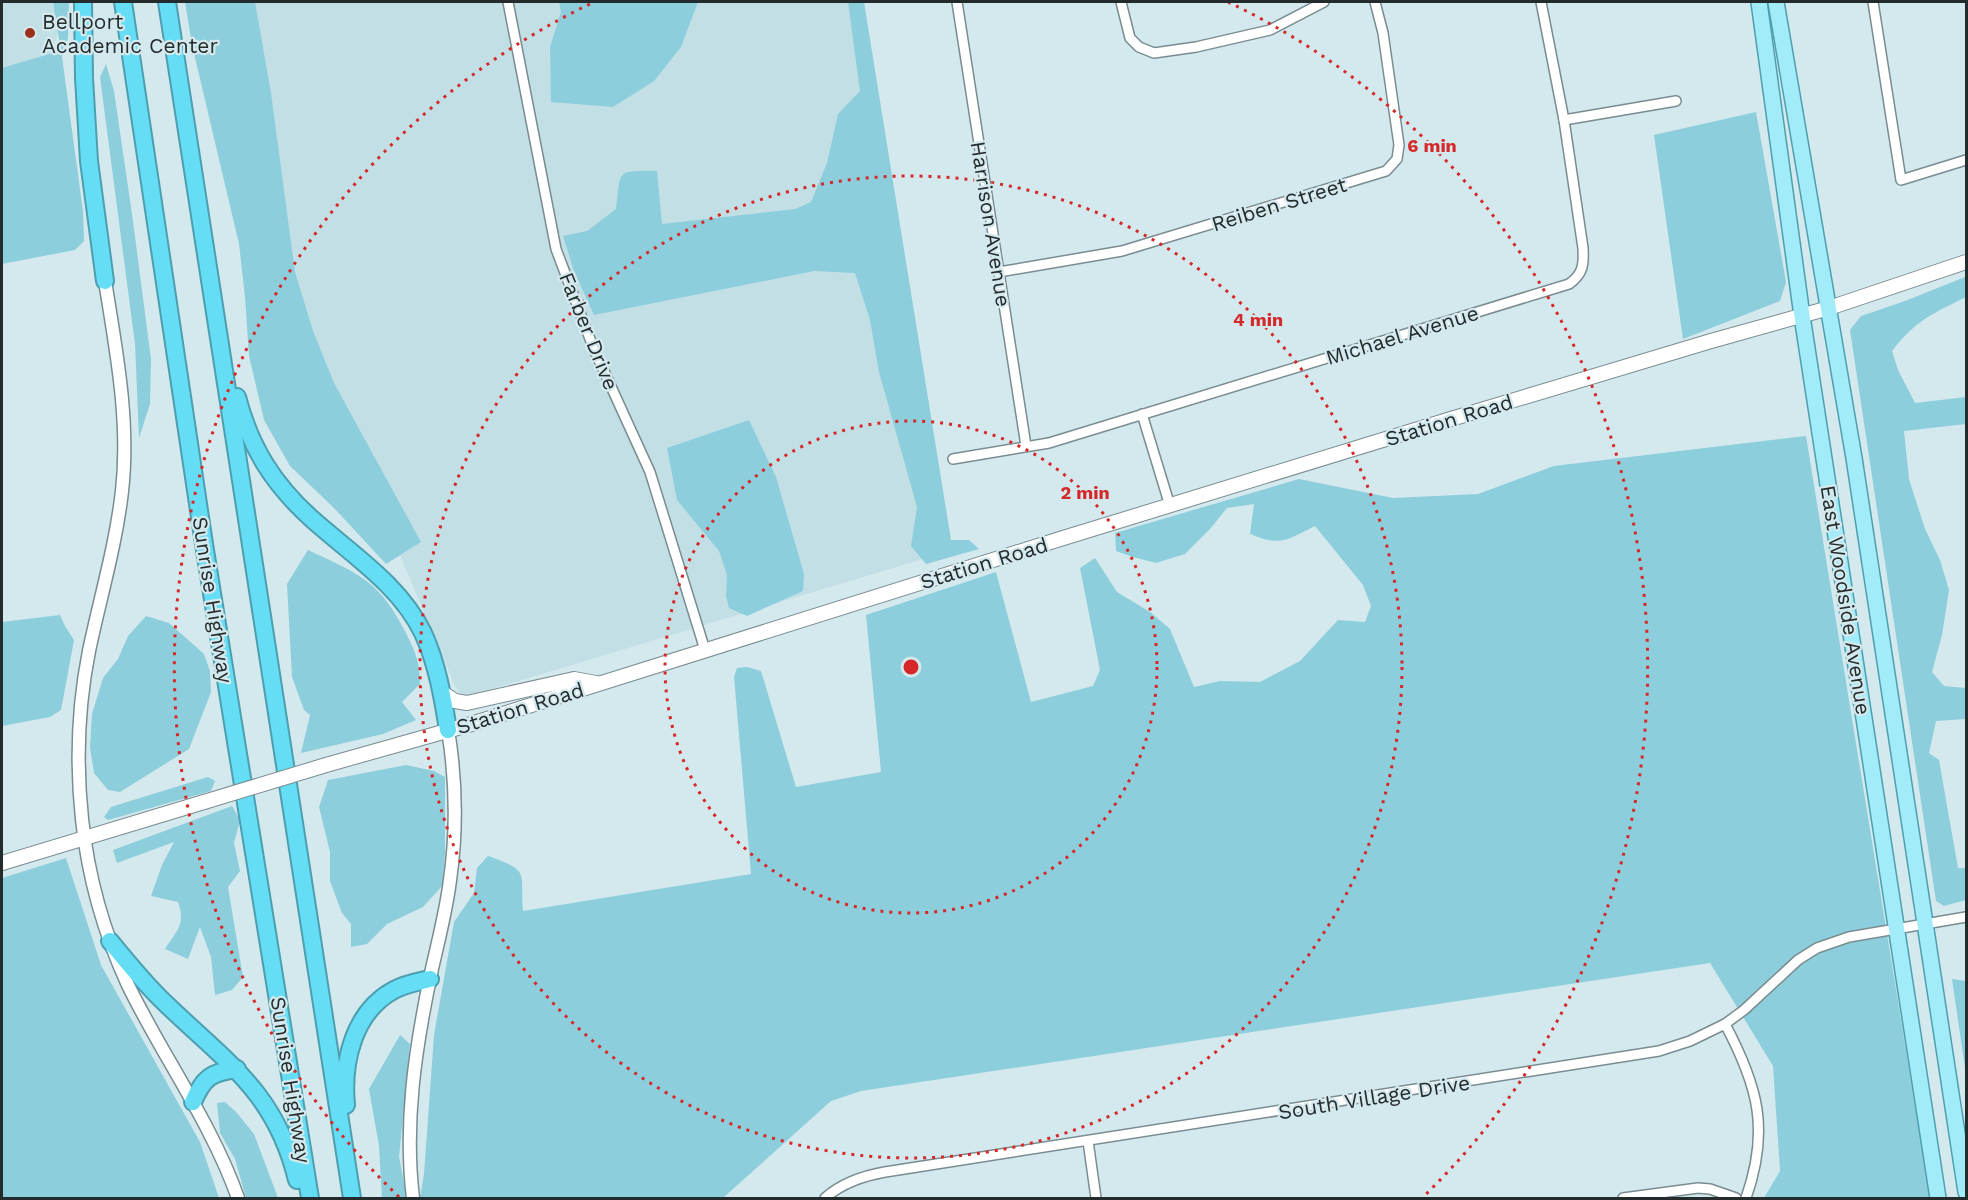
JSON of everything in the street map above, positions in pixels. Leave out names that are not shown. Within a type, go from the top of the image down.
[{"type":"highway","points":[[83,2],[84,78],[89,161],[105,281]]},
{"type":"highway","name":"Sunrise Highway","points":[[123,2],[204,544],[310,1198]]},
{"type":"highway","name":"Sunrise Highway","points":[[167,2],[353,1198]]},
{"type":"highway","points":[[213,300],[228,343],[242,413],[252,443],[260,458],[278,484],[300,507],[368,566],[404,604],[423,632],[441,692],[448,730]]},
{"type":"highway","points":[[110,941],[149,988],[237,1069],[260,1096],[279,1126],[293,1162],[301,1198]]},
{"type":"highway","points":[[353,1198],[345,1087],[352,1042],[364,1018],[380,1000],[395,990],[430,979]]},
{"type":"highway","points":[[193,1102],[199,1089],[210,1076],[237,1069]]},
{"type":"main road","name":"East Woodside Avenue","points":[[1758,2],[1802,316],[1938,1198]]},
{"type":"main road","name":"East Woodside Avenue","points":[[1776,2],[1854,458],[1966,1192]]},
{"type":"main road","name":"Station Road","points":[[2,863],[448,730],[1711,341],[1829,308],[1966,262]]},
{"type":"main road","points":[[441,692],[455,701],[467,703],[574,679],[598,683]]},
{"type":"street","name":"Farber Drive","points":[[508,2],[556,249],[593,347],[650,472],[705,650]]},
{"type":"street","name":"Harrison Avenue","points":[[957,2],[1026,446]]},
{"type":"street","points":[[1121,2],[1130,38],[1139,47],[1154,53],[1196,47],[1270,30],[1324,2]]},
{"type":"street","name":"Reiben Street","points":[[999,272],[1122,251],[1386,171],[1397,159],[1399,145],[1383,33],[1375,2]]},
{"type":"street","name":"Michael Avenue","points":[[953,459],[1049,443],[1569,284],[1579,276],[1584,264],[1564,120],[1541,2]]},
{"type":"street","points":[[1873,2],[1901,180],[1966,160]]},
{"type":"street","points":[[1564,120],[1676,101]]},
{"type":"street","points":[[105,281],[121,392],[124,452],[117,528],[89,652],[80,716],[80,783],[85,837],[98,901],[110,941],[145,1017],[215,1145],[238,1198]]},
{"type":"street","points":[[1142,414],[1170,506]]},
{"type":"street","points":[[412,1198],[409,1149],[411,1089],[446,904],[453,848],[454,783],[448,730]]},
{"type":"street","name":"South Village Drive","points":[[825,1198],[842,1186],[871,1175],[1633,1057],[1673,1047],[1725,1024],[1744,1010],[1791,966],[1817,948],[1849,937],[1966,917]]},
{"type":"street","points":[[1725,1024],[1747,1068],[1757,1103],[1759,1124],[1757,1160],[1746,1198]]},
{"type":"street","points":[[1088,1141],[1096,1198]]},
{"type":"street","points":[[1623,1198],[1698,1188],[1710,1189],[1736,1198]]},
{"type":"shaded area","name":"Bellport Academic Center","points":[[2,2],[66,2],[49,65],[2,71]]},
{"type":"shaded area","points":[[53,2],[69,2],[68,38],[62,57],[83,211],[84,241],[75,250],[2,264],[2,68],[56,52],[60,45]]},
{"type":"shaded area","points":[[185,2],[255,2],[271,93],[295,272],[313,331],[334,383],[421,542],[386,564],[334,508],[290,466],[264,420],[249,356],[239,244],[192,45]]},
{"type":"shaded area","points":[[243,2],[860,2],[946,552],[482,692],[462,695],[455,686],[282,275]]},
{"type":"shaded area","points":[[559,2],[698,2],[681,47],[654,81],[613,107],[551,102],[550,47],[561,12]]},
{"type":"shaded area","points":[[848,2],[864,2],[951,540],[969,540],[979,549],[926,564],[911,546],[917,507],[879,372],[870,320],[855,273],[814,271],[594,315],[574,271],[563,236],[587,231],[616,209],[620,179],[627,172],[634,171],[657,171],[662,224],[795,209],[811,202],[827,163],[838,114],[860,91]]},
{"type":"shaded area","points":[[106,64],[114,91],[151,359],[150,404],[139,438],[135,344],[100,77]]},
{"type":"shaded area","points":[[1756,112],[1786,282],[1780,301],[1683,339],[1654,135]]},
{"type":"shaded area","points":[[1965,277],[1966,297],[1925,319],[1909,332],[1892,351],[1898,370],[1915,403],[1966,397],[1966,424],[1904,431],[1909,479],[1925,529],[1940,560],[1949,590],[1942,635],[1932,672],[1944,686],[1966,688],[1966,719],[1936,721],[1929,753],[1939,760],[1958,868],[1966,868],[1966,900],[1944,906],[1936,901],[1850,330],[1861,316]]},
{"type":"shaded area","points":[[749,420],[776,477],[804,574],[803,591],[747,616],[729,608],[726,596],[727,575],[719,551],[677,500],[667,448]]},
{"type":"shaded area","points":[[1806,436],[1930,1198],[1764,1198],[1780,1171],[1773,1066],[1710,963],[861,1091],[831,1101],[723,1198],[420,1198],[424,1174],[434,1035],[454,922],[474,893],[477,868],[488,856],[517,869],[522,880],[523,911],[751,874],[734,677],[737,668],[747,667],[761,671],[796,787],[881,772],[866,615],[996,572],[1031,702],[1093,686],[1100,670],[1080,568],[1095,558],[1117,592],[1150,612],[1170,629],[1194,687],[1220,681],[1260,682],[1300,661],[1338,620],[1365,622],[1371,606],[1363,585],[1315,526],[1284,540],[1269,540],[1250,534],[1254,504],[1227,508],[1185,554],[1156,563],[1116,551],[1115,533],[1299,479],[1393,498],[1478,494],[1554,466]]},
{"type":"shaded area","points":[[308,550],[353,572],[376,589],[386,600],[414,651],[418,662],[420,684],[402,702],[416,720],[383,734],[301,753],[310,715],[304,710],[292,677],[287,584]]},
{"type":"shaded area","points":[[60,615],[74,640],[61,710],[50,717],[2,726],[2,622]]},
{"type":"shaded area","points":[[146,616],[169,623],[204,654],[210,671],[211,692],[189,749],[120,792],[108,790],[94,773],[90,748],[92,714],[103,678],[118,659],[128,636]]},
{"type":"shaded area","points":[[406,765],[434,771],[445,777],[445,855],[442,886],[423,907],[387,924],[367,944],[351,947],[351,924],[342,913],[330,881],[330,852],[319,807],[328,780]]},
{"type":"shaded area","points":[[208,777],[215,781],[211,791],[108,820],[104,817],[111,807]]},
{"type":"shaded area","points":[[232,806],[240,820],[234,843],[240,871],[228,887],[243,977],[232,990],[215,995],[211,957],[200,927],[188,959],[165,949],[181,922],[178,902],[151,896],[162,865],[174,842],[117,863],[113,850]]},
{"type":"shaded area","points":[[66,858],[101,965],[200,1142],[219,1198],[2,1198],[2,878]]},
{"type":"shaded area","points":[[1952,979],[1966,981],[1966,1075]]},
{"type":"shaded area","points":[[400,1035],[410,1044],[399,1157],[407,1198],[382,1198],[379,1146],[369,1089]]},
{"type":"shaded area","points":[[225,1102],[254,1134],[278,1198],[246,1198],[235,1159],[220,1133],[217,1103]]},
{"type":"place","name":"Bellport Academic Center","points":[[30,33]]}]
